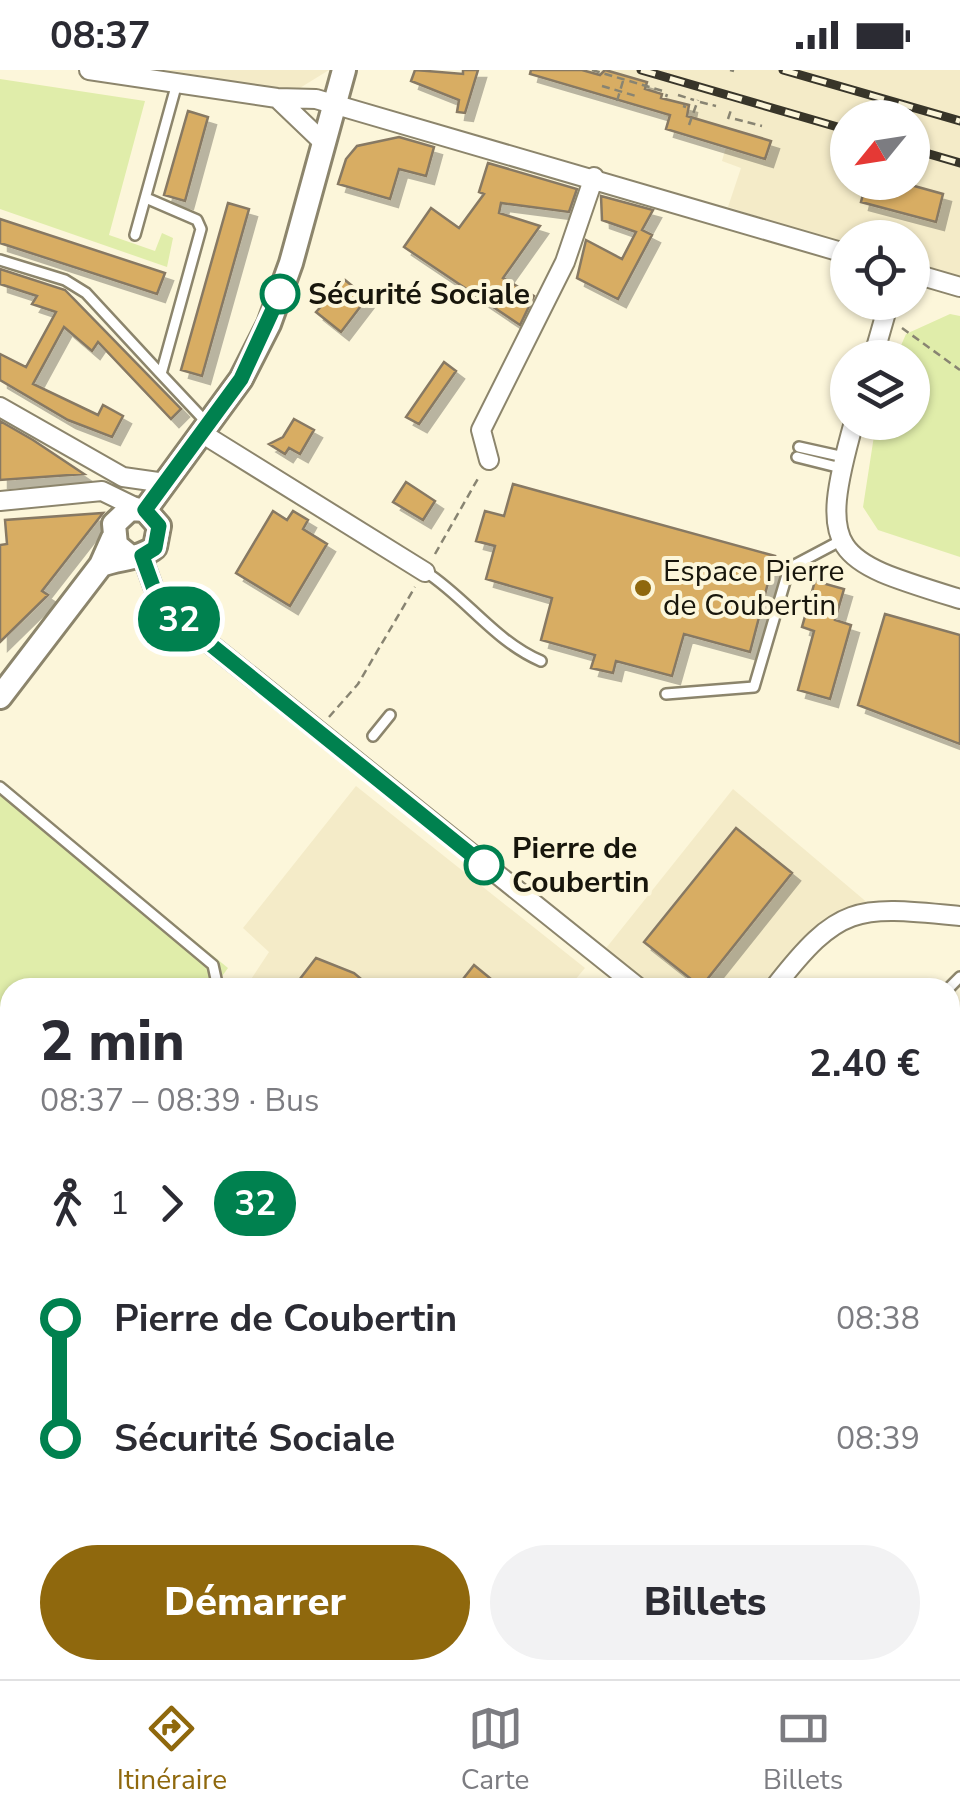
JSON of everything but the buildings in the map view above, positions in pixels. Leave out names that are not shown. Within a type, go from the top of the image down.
[{"type":"street","points":[[89,70],[336,104],[830,249]]},
{"type":"street","points":[[0,696],[101,565],[125,521],[165,483],[241,379],[269,324],[344,70]]},
{"type":"street","points":[[277,98],[300,115],[324,143]]},
{"type":"street","points":[[489,460],[481,430],[565,262],[594,177]]},
{"type":"street","points":[[930,279],[960,287]]},
{"type":"street","points":[[0,407],[123,477],[165,483]]},
{"type":"street","points":[[206,430],[425,572]]},
{"type":"street","points":[[849,440],[833,508],[840,541],[858,560],[881,575],[960,599]]},
{"type":"street","points":[[104,468],[159,603],[627,978]]},
{"type":"street","points":[[0,501],[125,521]]},
{"type":"street","points":[[782,978],[812,939],[840,920],[892,909],[960,916]]},
{"type":"lane","points":[[135,235],[177,84]]},
{"type":"lane","points":[[146,198],[197,220],[202,229],[161,374]]},
{"type":"lane","points":[[0,260],[65,280],[86,293],[161,374],[206,430]]},
{"type":"lane","points":[[798,452],[843,463]]},
{"type":"lane","points":[[666,694],[754,688],[789,568],[840,541]]},
{"type":"lane","points":[[425,572],[451,588],[514,650],[541,661]]},
{"type":"lane","points":[[373,736],[390,714]]},
{"type":"lane","points":[[0,786],[213,966],[216,978]]},
{"type":"path","points":[[592,70],[665,94]]},
{"type":"path","points":[[617,101],[623,79]]},
{"type":"path","points":[[602,86],[636,96]]},
{"type":"path","points":[[678,95],[716,106]]},
{"type":"path","points":[[690,125],[697,101]]},
{"type":"path","points":[[728,119],[731,110]]},
{"type":"path","points":[[735,119],[762,126]]},
{"type":"path","points":[[898,320],[906,334],[931,345],[960,370]]},
{"type":"path","points":[[318,731],[358,684],[489,460]]},
{"type":"shaded area","points":[[166,70],[329,70],[295,91]]},
{"type":"shaded area","points":[[581,70],[960,70],[960,279],[930,270],[930,220],[830,220],[830,240],[728,207],[741,168],[722,161],[731,129],[670,119],[657,111],[662,94]]},
{"type":"shaded area","points":[[356,786],[585,968],[577,978],[252,978],[269,952],[243,928]]},
{"type":"shaded area","points":[[733,789],[876,910],[840,920],[783,978],[627,978],[599,957]]},
{"type":"green space","points":[[0,79],[145,101],[109,235],[155,251],[162,233],[173,238],[167,267],[0,209]]},
{"type":"green space","points":[[950,314],[960,316],[960,557],[878,530],[863,507],[873,440],[930,440],[930,340],[903,340],[906,334]]},
{"type":"green space","points":[[0,781],[228,968],[221,978],[0,978]]},
{"type":"railway","points":[[641,70],[830,125]]},
{"type":"railway","points":[[783,70],[960,121]]},
{"type":"railway","points":[[930,154],[960,163]]},
{"type":"bus line","name":"32","points":[[280,294],[241,379],[145,510],[156,519],[160,534],[155,548],[142,556],[159,603],[484,865]]},
{"type":"place","name":"Sécurité Sociale","points":[[280,294]]},
{"type":"place","name":"Espace Pierre de Coubertin","points":[[643,588]]},
{"type":"place","name":"Pierre de Coubertin","points":[[484,865]]}]
